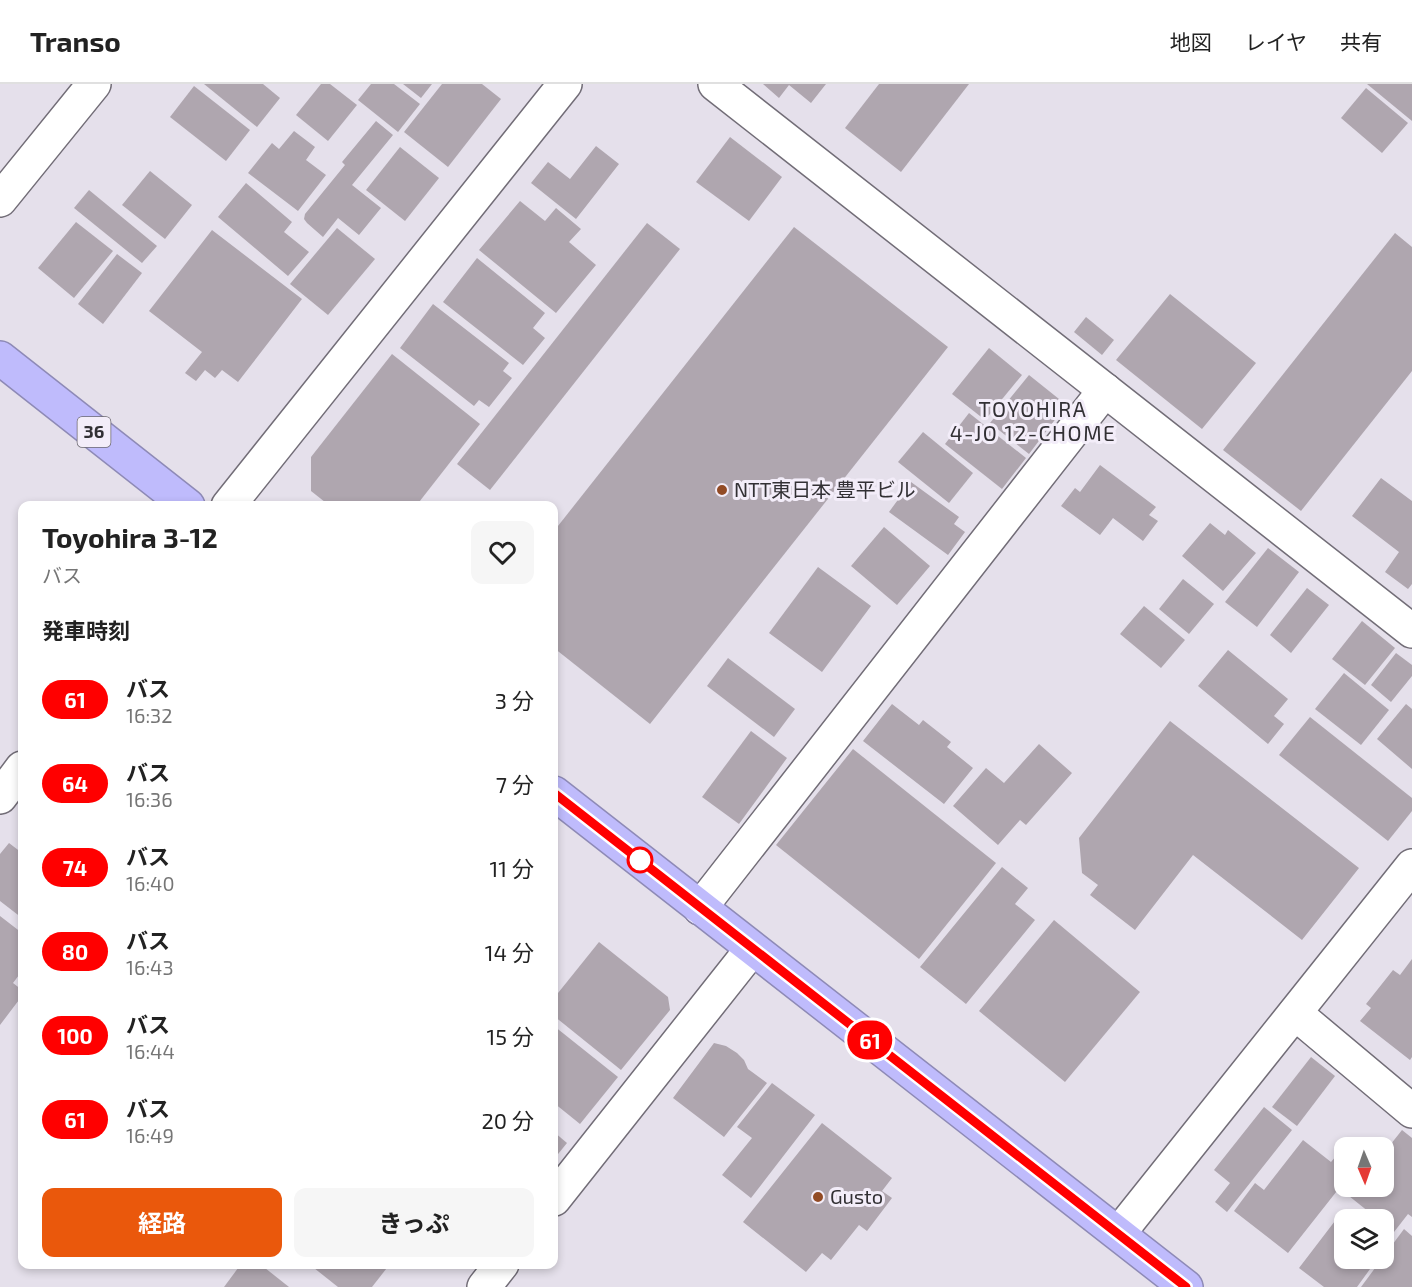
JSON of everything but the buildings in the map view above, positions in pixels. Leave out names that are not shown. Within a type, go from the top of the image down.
[{"type":"highway","name":"36","points":[[0,358],[182,501]]},
{"type":"highway","points":[[558,796],[1186,1287]]},
{"type":"street","points":[[0,200],[94,84]]},
{"type":"street","points":[[232,501],[565,84]]},
{"type":"street","points":[[715,84],[1412,631]]},
{"type":"street","points":[[700,908],[1105,390]]},
{"type":"street","points":[[0,797],[18,773]]},
{"type":"street","points":[[1119,1233],[1412,866]]},
{"type":"street","points":[[558,1194],[752,949]]},
{"type":"street","points":[[1295,1013],[1412,1111]]},
{"type":"street","points":[[484,1287],[498,1269]]},
{"type":"bus line","name":"61","points":[[558,796],[1186,1287]]},
{"type":"place","name":"NTT東日本 豊平ビル","points":[[722,490]]},
{"type":"place","name":"Gusto","points":[[818,1197]]},
{"type":"district","name":"TOYOHIRA 4-JO 12-CHOME","points":[[1033,422]]}]
